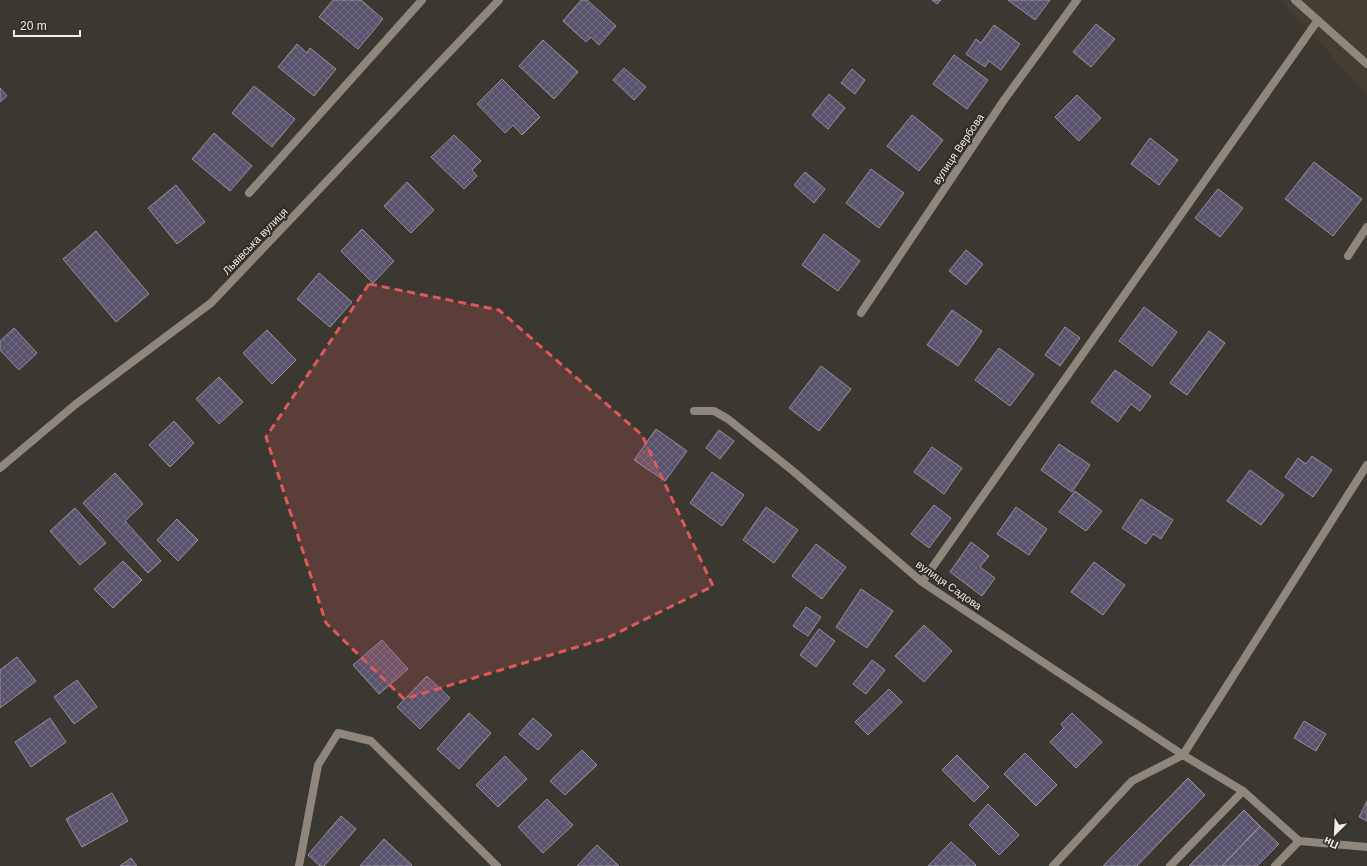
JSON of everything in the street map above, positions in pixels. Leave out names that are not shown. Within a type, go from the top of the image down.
[{"type":"street","points":[[249,193],[422,0]]},
{"type":"street","name":"Львівська вулиця","points":[[0,468],[76,404],[211,303],[499,0]]},
{"type":"street","name":"вулиця Вербова","points":[[861,313],[1004,100],[1077,0]]},
{"type":"street","points":[[1295,0],[1367,64]]},
{"type":"street","points":[[922,582],[1318,20]]},
{"type":"street","points":[[1348,256],[1367,227]]},
{"type":"street","name":"вулиця Садова","points":[[694,411],[714,411],[728,419],[793,471],[922,582],[1183,755],[1243,791],[1299,841]]},
{"type":"street","points":[[1053,866],[1132,781],[1183,755],[1367,465]]},
{"type":"street","points":[[299,866],[318,765],[338,733],[371,741],[497,866]]},
{"type":"street","points":[[1170,866],[1243,791]]},
{"type":"street","points":[[1275,866],[1299,841],[1367,847]]},
{"type":"highlighted area","points":[[369,284],[499,310],[642,435],[713,586],[607,638],[404,699],[326,623],[266,437]]},
{"type":"shaded area","points":[[1281,0],[1367,0],[1367,95]]},
{"type":"building","points":[[333,0],[361,0],[383,19],[358,49],[319,17]]},
{"type":"building","points":[[581,0],[587,0],[616,26],[599,45],[591,37],[586,42],[563,21]]},
{"type":"building","points":[[932,0],[941,0],[937,4]]},
{"type":"building","points":[[1008,0],[1050,0],[1035,20]]},
{"type":"building","points":[[1096,24],[1115,39],[1091,67],[1073,52]]},
{"type":"building","points":[[994,25],[1020,44],[1001,70],[989,61],[985,67],[966,54],[976,39],[981,43]]},
{"type":"building","points":[[543,40],[578,72],[554,99],[519,66]]},
{"type":"building","points":[[297,44],[307,53],[310,48],[336,69],[314,96],[278,67]]},
{"type":"building","points":[[954,55],[988,80],[967,109],[933,84]]},
{"type":"building","points":[[624,68],[646,87],[634,100],[613,80]]},
{"type":"building","points":[[852,69],[865,80],[855,94],[841,83]]},
{"type":"building","points":[[502,79],[540,117],[522,135],[513,125],[505,133],[477,104]]},
{"type":"building","points":[[254,86],[295,119],[272,147],[232,113]]},
{"type":"building","points":[[0,88],[7,96],[0,102]]},
{"type":"building","points":[[829,94],[845,108],[828,129],[812,115]]},
{"type":"building","points":[[1077,95],[1101,118],[1079,141],[1055,117]]},
{"type":"building","points":[[912,115],[943,140],[919,171],[887,146]]},
{"type":"building","points":[[214,133],[252,166],[230,191],[192,159]]},
{"type":"building","points":[[454,135],[481,161],[472,170],[477,176],[464,189],[431,157]]},
{"type":"building","points":[[1150,138],[1178,160],[1159,185],[1131,164]]},
{"type":"building","points":[[1314,162],[1362,199],[1333,236],[1285,199]]},
{"type":"building","points":[[871,169],[904,193],[879,228],[846,203]]},
{"type":"building","points":[[805,172],[825,189],[814,203],[794,185]]},
{"type":"building","points":[[407,182],[434,210],[411,233],[384,206]]},
{"type":"building","points":[[176,185],[205,222],[177,244],[148,208]]},
{"type":"building","points":[[1218,189],[1243,208],[1220,237],[1195,218]]},
{"type":"building","points":[[362,229],[394,261],[373,283],[341,251]]},
{"type":"building","points":[[96,231],[149,294],[116,322],[63,259]]},
{"type":"building","points":[[824,234],[860,261],[838,291],[802,265]]},
{"type":"building","points":[[966,250],[983,264],[966,285],[949,271]]},
{"type":"building","points":[[319,273],[352,302],[330,327],[297,299]]},
{"type":"building","points":[[1144,307],[1177,332],[1152,366],[1119,341]]},
{"type":"building","points":[[952,310],[982,331],[958,366],[927,345]]},
{"type":"building","points":[[1065,327],[1080,338],[1060,366],[1045,355]]},
{"type":"building","points":[[14,328],[37,353],[19,370],[0,350],[0,341]]},
{"type":"building","points":[[267,330],[296,360],[272,384],[243,353]]},
{"type":"building","points":[[1209,331],[1225,343],[1187,395],[1170,383]]},
{"type":"building","points":[[999,348],[1034,374],[1010,406],[975,380]]},
{"type":"building","points":[[821,366],[851,389],[819,431],[789,408]]},
{"type":"building","points":[[1115,370],[1151,396],[1140,411],[1131,404],[1118,422],[1091,402]]},
{"type":"building","points":[[219,377],[243,402],[219,424],[196,399]]},
{"type":"building","points":[[174,421],[194,443],[170,467],[149,445]]},
{"type":"building","points":[[656,429],[687,451],[665,481],[634,460]]},
{"type":"building","points":[[719,430],[734,441],[720,459],[706,448]]},
{"type":"building","points":[[1059,444],[1090,465],[1072,492],[1041,470]]},
{"type":"building","points":[[932,447],[962,468],[944,494],[914,472]]},
{"type":"building","points":[[1312,456],[1332,470],[1313,497],[1285,477],[1298,458],[1306,464]]},
{"type":"building","points":[[1250,470],[1284,495],[1261,525],[1227,501]]},
{"type":"building","points":[[712,472],[744,495],[722,526],[690,503]]},
{"type":"building","points":[[115,473],[143,504],[125,521],[161,561],[148,573],[83,503]]},
{"type":"building","points":[[1075,491],[1102,511],[1086,531],[1059,512]]},
{"type":"building","points":[[1141,499],[1173,520],[1161,539],[1153,534],[1146,544],[1122,528]]},
{"type":"building","points":[[934,505],[951,518],[929,548],[911,534]]},
{"type":"building","points":[[766,507],[798,530],[774,563],[743,540]]},
{"type":"building","points":[[1016,507],[1047,529],[1029,555],[997,534]]},
{"type":"building","points":[[75,508],[106,543],[80,565],[50,531]]},
{"type":"building","points":[[177,519],[198,540],[178,561],[157,540]]},
{"type":"building","points":[[971,542],[989,556],[980,567],[995,578],[982,596],[950,572]]},
{"type":"building","points":[[816,544],[846,567],[822,599],[792,576]]},
{"type":"building","points":[[123,561],[142,580],[113,608],[94,589]]},
{"type":"building","points":[[1094,562],[1125,585],[1103,615],[1071,592]]},
{"type":"building","points":[[861,589],[893,611],[867,648],[836,627]]},
{"type":"building","points":[[806,607],[821,617],[808,636],[793,626]]},
{"type":"building","points":[[924,625],[952,651],[924,682],[895,656]]},
{"type":"building","points":[[819,629],[835,641],[816,667],[800,655]]},
{"type":"building","points":[[382,640],[408,669],[379,694],[353,665]]},
{"type":"building","points":[[17,657],[36,681],[0,708],[0,670]]},
{"type":"building","points":[[872,660],[885,670],[866,694],[853,684]]},
{"type":"building","points":[[427,676],[450,698],[420,729],[397,707]]},
{"type":"building","points":[[77,680],[97,707],[74,724],[54,697]]},
{"type":"building","points":[[889,689],[902,702],[868,735],[855,722]]},
{"type":"building","points":[[469,713],[491,733],[459,769],[437,749]]},
{"type":"building","points":[[1072,713],[1102,742],[1076,768],[1050,742],[1064,728],[1061,724]]},
{"type":"building","points":[[50,718],[66,742],[31,767],[15,742]]},
{"type":"building","points":[[533,718],[552,735],[538,750],[519,734]]},
{"type":"building","points":[[1304,721],[1326,734],[1316,751],[1294,738]]},
{"type":"building","points":[[582,750],[597,765],[565,795],[550,781]]},
{"type":"building","points":[[1025,753],[1057,785],[1036,806],[1004,774]]},
{"type":"building","points":[[957,755],[989,787],[974,802],[942,770]]},
{"type":"building","points":[[505,756],[527,779],[498,807],[476,785]]},
{"type":"building","points":[[1188,778],[1205,795],[1137,866],[1103,866]]},
{"type":"building","points":[[112,793],[128,821],[82,847],[66,819]]},
{"type":"building","points":[[547,799],[573,825],[543,853],[518,827]]},
{"type":"building","points":[[1367,801],[1367,821],[1359,817]]},
{"type":"building","points":[[988,804],[1019,835],[999,855],[969,825]]},
{"type":"building","points":[[1244,810],[1260,826],[1222,866],[1189,866]]},
{"type":"building","points":[[341,816],[356,829],[324,866],[320,866],[308,855]]},
{"type":"building","points":[[1260,826],[1279,844],[1257,866],[1222,866]]},
{"type":"building","points":[[384,839],[412,865],[360,866]]},
{"type":"building","points":[[951,842],[976,865],[928,866]]},
{"type":"building","points":[[597,845],[619,866],[577,866]]},
{"type":"building","points":[[131,858],[137,866],[120,866]]}]
